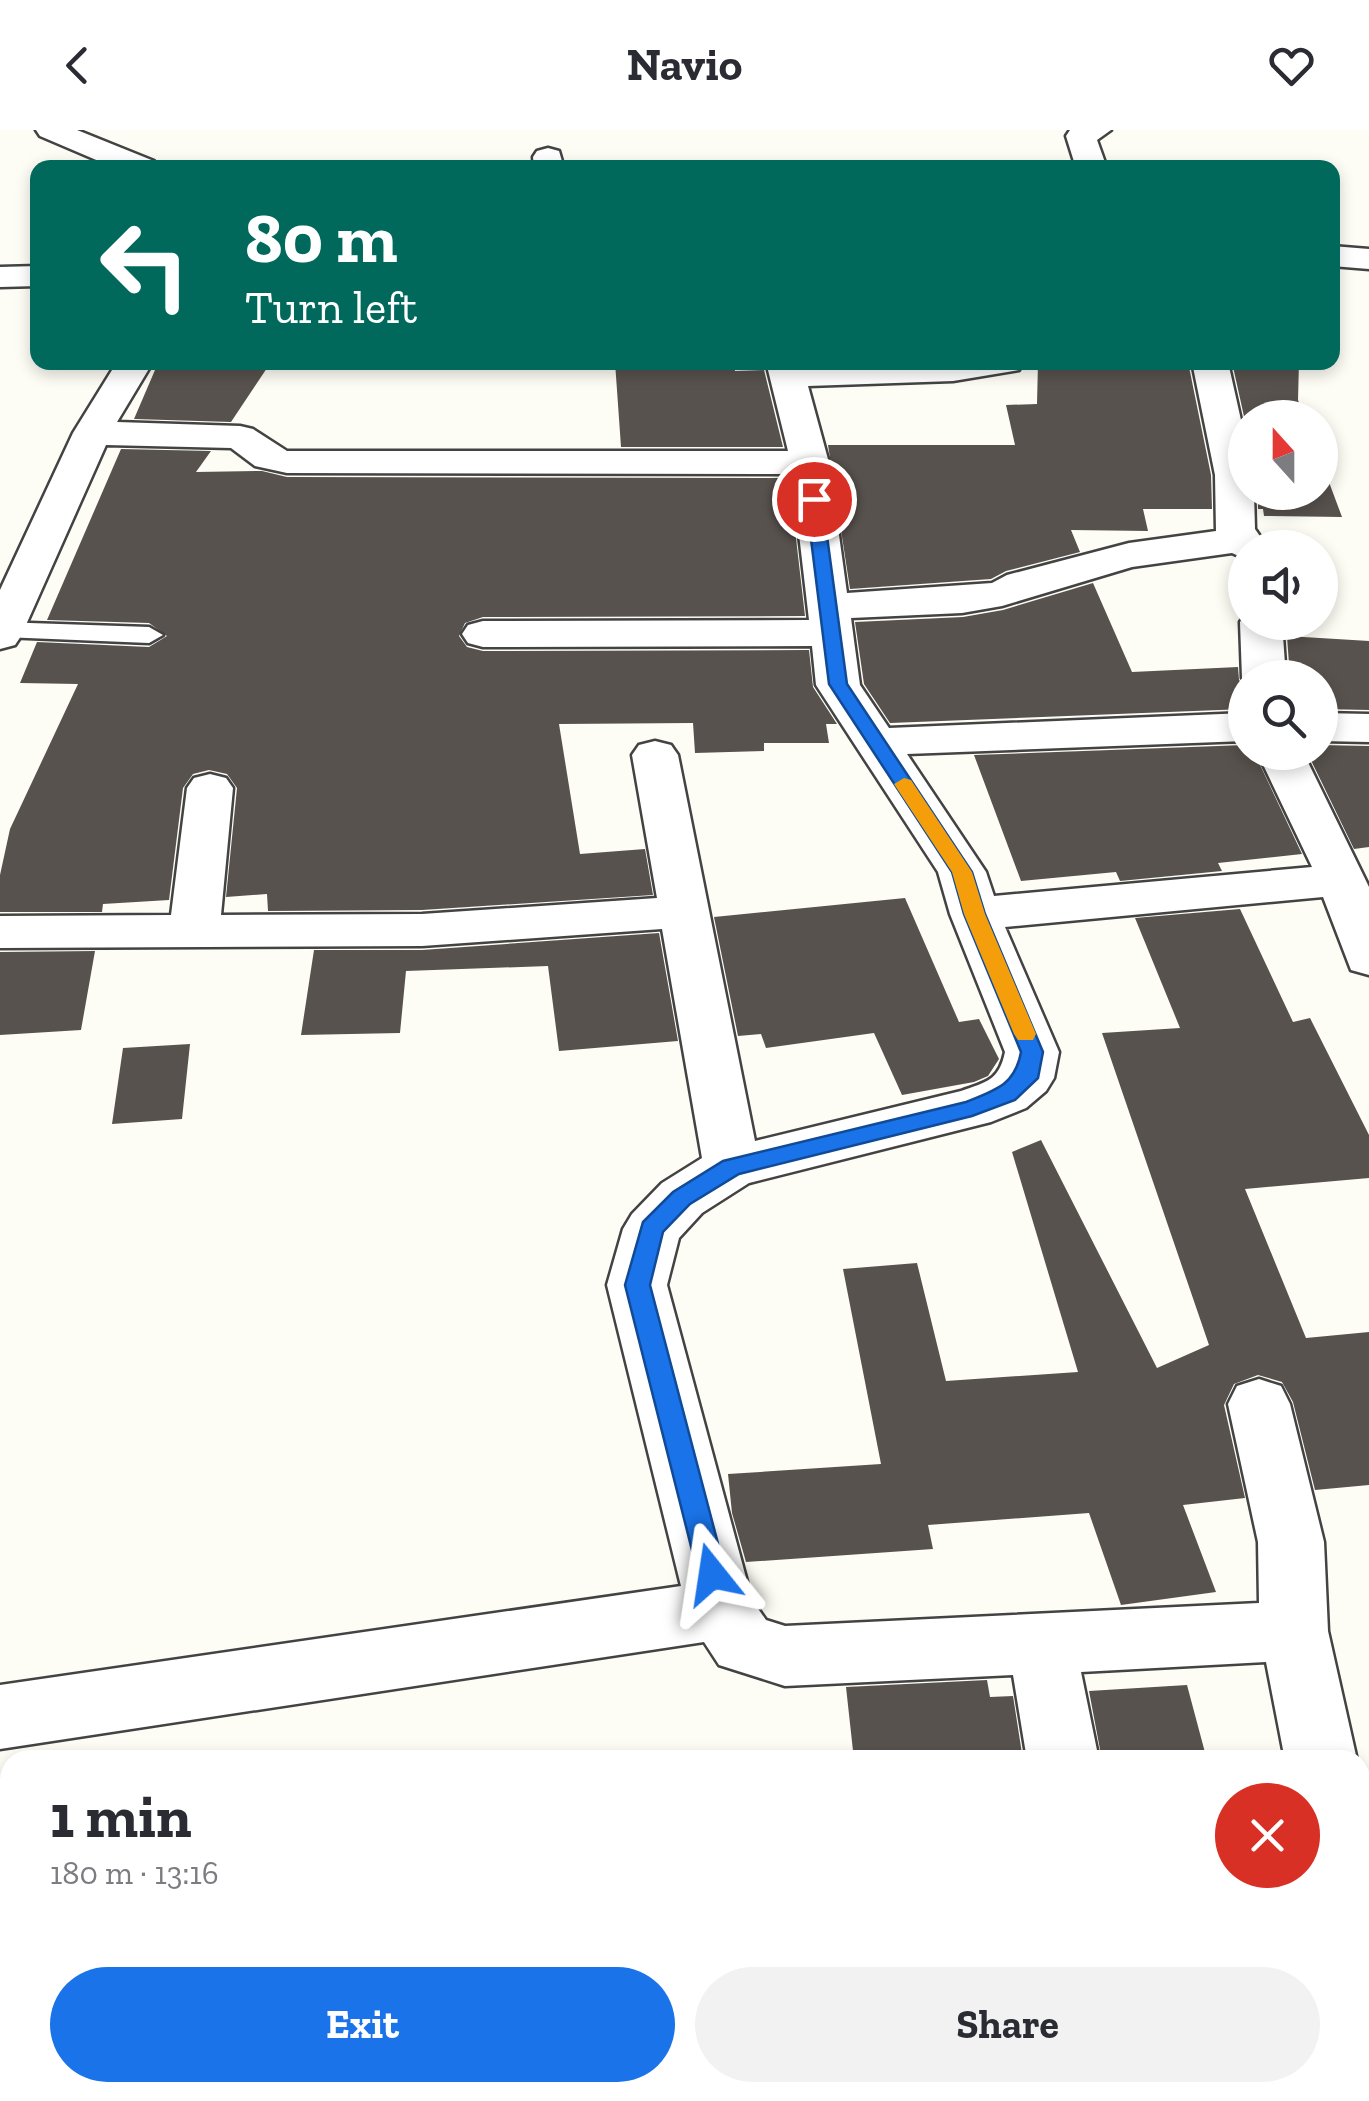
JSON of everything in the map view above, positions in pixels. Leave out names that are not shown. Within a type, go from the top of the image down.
[{"type":"street","points":[[51,130],[124,160]]},
{"type":"street","points":[[1089,160],[1081,136],[1096,130]]},
{"type":"street","points":[[1340,257],[1369,259]]},
{"type":"street","points":[[0,277],[30,276]]},
{"type":"street","points":[[2,632],[15,572],[130,370]]},
{"type":"street","points":[[786,370],[810,463],[838,684],[962,872],[974,914],[1032,1052],[1027,1078],[1007,1095],[972,1108],[732,1167],[682,1198],[652,1229],[637,1285],[721,1610],[743,1644],[785,1656],[1294,1632]]},
{"type":"street","points":[[1212,370],[1234,475],[1235,530]]},
{"type":"street","points":[[92,433],[240,437],[268,458],[287,462],[810,463]]},
{"type":"street","points":[[484,634],[829,620],[982,597],[1130,555],[1228,546]]},
{"type":"street","points":[[876,742],[1228,727]]},
{"type":"street","points":[[1338,727],[1369,728]]},
{"type":"street","points":[[655,755],[732,1167]]},
{"type":"street","points":[[1289,770],[1342,880],[1369,958]]},
{"type":"street","points":[[194,932],[210,788]]},
{"type":"street","points":[[974,914],[1342,880]]},
{"type":"street","points":[[0,932],[422,930],[682,912]]},
{"type":"street","points":[[1259,1404],[1291,1542],[1294,1632],[1319,1750]]},
{"type":"street","points":[[0,1717],[721,1610]]},
{"type":"street","points":[[1042,1646],[1061,1750]]},
{"type":"lane","points":[[2,632],[148,635]]},
{"type":"building","points":[[155,370],[266,370],[231,422],[134,419]]},
{"type":"building","points":[[616,370],[764,370],[783,447],[621,447]]},
{"type":"building","points":[[1038,370],[1190,370],[1211,475],[1212,509],[1143,509],[1148,531],[1071,530],[1080,552],[1006,571],[991,579],[850,589],[828,445],[1015,445],[1006,405],[1037,404]]},
{"type":"building","points":[[1234,370],[1299,370],[1298,400],[1240,400]]},
{"type":"building","points":[[121,449],[211,451],[196,472],[262,471],[287,477],[789,478],[805,616],[483,617],[465,623],[459,636],[467,647],[483,651],[809,650],[813,687],[837,724],[826,724],[829,743],[764,743],[764,751],[695,753],[693,723],[559,724],[580,854],[645,849],[653,895],[422,910],[268,911],[267,894],[226,897],[237,788],[227,774],[209,770],[193,774],[183,788],[169,900],[103,904],[102,912],[0,912],[0,875],[10,829],[78,684],[20,683],[37,642],[149,647],[167,636],[149,623],[47,620]]},
{"type":"building","points":[[1338,506],[1342,517],[1264,516],[1263,510],[1338,510]]},
{"type":"building","points":[[1093,583],[1132,672],[1228,667],[1228,710],[890,723],[864,684],[855,622],[963,617],[1003,610]]},
{"type":"building","points":[[1287,640],[1369,641],[1369,710],[1338,709],[1338,660],[1289,660]]},
{"type":"building","points":[[1338,745],[1369,746],[1369,847],[1354,849],[1316,770],[1338,770]]},
{"type":"building","points":[[1228,746],[1228,770],[1262,770],[1302,854],[1218,863],[1222,871],[1120,881],[1116,872],[1021,881],[974,755]]},
{"type":"building","points":[[905,898],[959,1022],[979,1019],[999,1059],[988,1076],[902,1095],[874,1033],[766,1048],[761,1034],[738,1036],[714,917]]},
{"type":"building","points":[[1240,909],[1293,1022],[1310,1018],[1369,1135],[1369,1178],[1245,1189],[1306,1338],[1369,1332],[1369,1485],[1315,1490],[1293,1402],[1282,1382],[1258,1375],[1234,1384],[1224,1405],[1245,1498],[1183,1505],[1216,1592],[1121,1605],[1089,1513],[928,1525],[933,1549],[746,1562],[732,1513],[728,1474],[881,1464],[843,1269],[917,1263],[946,1381],[1078,1372],[1012,1152],[1041,1140],[1157,1368],[1209,1345],[1102,1033],[1180,1028],[1135,918]]},
{"type":"building","points":[[659,933],[678,1041],[559,1051],[548,966],[406,971],[400,1033],[301,1035],[314,950],[422,950]]},
{"type":"building","points":[[95,951],[81,1030],[0,1035],[0,952]]},
{"type":"building","points":[[190,1044],[182,1119],[112,1124],[123,1048]]},
{"type":"building","points":[[987,1680],[990,1697],[1013,1696],[1021,1750],[853,1750],[846,1687]]},
{"type":"building","points":[[1187,1685],[1204,1750],[1100,1750],[1089,1691]]},
{"type":"slow traffic","points":[[904,784],[962,872],[974,914],[1025,1034]]},
{"type":"route","points":[[712,1574],[637,1285],[652,1229],[682,1198],[732,1167],[972,1108],[1007,1095],[1027,1078],[1032,1052],[974,914],[962,872],[838,684],[814,499]]}]
